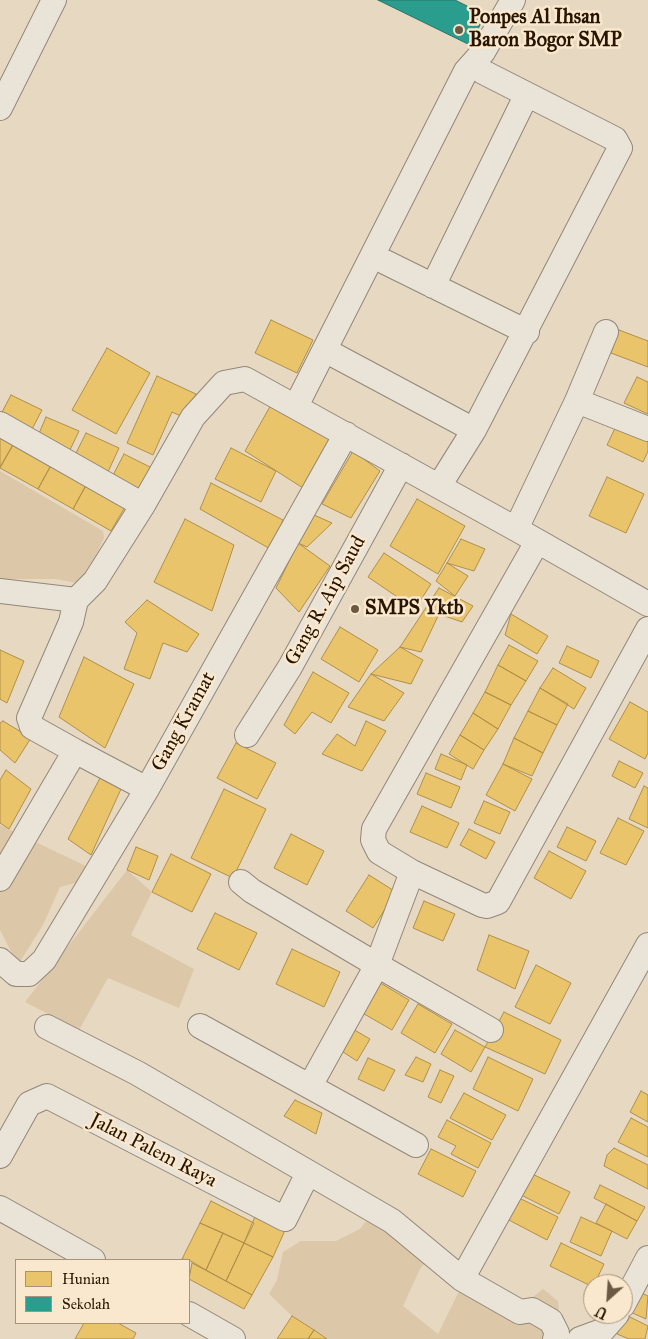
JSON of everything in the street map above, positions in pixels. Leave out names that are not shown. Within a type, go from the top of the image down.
[{"type":"street","points":[[0,108],[54,0]]},
{"type":"street","points":[[296,406],[466,71],[483,52],[513,0]]},
{"type":"street","points":[[439,486],[474,430],[527,332],[620,148],[615,139],[526,96],[483,72]]},
{"type":"street","points":[[433,286],[526,96]]},
{"type":"street","points":[[385,262],[527,332]]},
{"type":"street","points":[[516,529],[577,401],[606,332]]},
{"type":"street","points":[[334,355],[474,430]]},
{"type":"street","points":[[147,788],[32,727],[29,718],[71,622],[76,600],[95,582],[143,505],[193,417],[224,383],[245,379],[648,604]]},
{"type":"street","points":[[577,401],[648,429]]},
{"type":"street","points":[[0,424],[143,505]]},
{"type":"street","name":"Gang Kramat","points":[[0,960],[16,974],[30,974],[44,960],[147,788],[346,434]]},
{"type":"street","name":"Gang R. Aip Saud","points":[[247,735],[290,667],[401,465]]},
{"type":"street","points":[[536,542],[374,829],[373,840],[379,852],[412,872],[482,905],[487,906],[498,902],[648,629]]},
{"type":"street","points":[[0,591],[76,600]]},
{"type":"street","points":[[0,880],[76,751]]},
{"type":"street","points":[[310,1086],[376,965],[412,872]]},
{"type":"street","points":[[241,882],[252,891],[376,965],[491,1030]]},
{"type":"street","points":[[462,1279],[648,945]]},
{"type":"street","points":[[200,1026],[416,1145]]},
{"type":"street","points":[[47,1027],[137,1073],[392,1221],[462,1279],[520,1312],[532,1310],[551,1321],[556,1332],[555,1339]]},
{"type":"street","name":"Jalan Palem Raya","points":[[0,1156],[29,1104],[47,1096],[285,1219],[308,1173]]},
{"type":"street","points":[[0,1208],[91,1259]]},
{"type":"street","points":[[633,1286],[648,1258]]},
{"type":"street","points":[[190,1315],[233,1339]]},
{"type":"street","points":[[580,1339],[602,1331],[608,1324]]},
{"type":"shaded area","points":[[0,471],[103,531],[104,538],[96,555],[78,583],[55,579],[0,579]]},
{"type":"shaded area","points":[[0,825],[90,868],[83,881],[60,887],[43,925],[18,965],[0,930]]},
{"type":"shaded area","points":[[127,870],[152,892],[131,935],[194,969],[179,1008],[108,978],[79,1030],[25,1002]]},
{"type":"shaded area","points":[[374,1221],[427,1260],[420,1269],[403,1306],[438,1334],[462,1285],[512,1313],[543,1289],[558,1301],[561,1336],[557,1339],[327,1339],[292,1316],[269,1294],[277,1280],[283,1252],[301,1241],[336,1241],[360,1229],[365,1222]]},
{"type":"building: Hunian","points":[[271,320],[313,340],[297,373],[255,353]]},
{"type":"building: Hunian","points":[[619,330],[648,341],[648,367],[611,353]]},
{"type":"building: Hunian","points":[[107,348],[150,373],[116,434],[72,410]]},
{"type":"building: Hunian","points":[[157,376],[196,394],[185,418],[172,412],[153,455],[127,443]]},
{"type":"building: Hunian","points":[[637,377],[648,382],[648,414],[624,403]]},
{"type":"building: Hunian","points":[[11,395],[42,410],[30,433],[0,416]]},
{"type":"building: Hunian","points":[[272,403],[338,436],[303,488],[245,451]]},
{"type":"building: Hunian","points":[[46,417],[79,431],[69,452],[37,438]]},
{"type":"building: Hunian","points":[[619,420],[648,434],[648,451],[643,462],[607,445]]},
{"type":"building: Hunian","points":[[0,426],[18,436],[0,467]]},
{"type":"building: Hunian","points":[[86,433],[119,448],[107,474],[73,459]]},
{"type":"building: Hunian","points":[[18,436],[55,458],[38,489],[0,468]]},
{"type":"building: Hunian","points":[[231,448],[276,471],[261,502],[215,479]]},
{"type":"building: Hunian","points":[[353,451],[380,471],[351,518],[322,504]]},
{"type":"building: Hunian","points":[[124,454],[158,471],[145,498],[110,481]]},
{"type":"building: Hunian","points":[[55,458],[90,478],[73,509],[38,489]]},
{"type":"building: Hunian","points":[[607,477],[644,494],[626,533],[589,516]]},
{"type":"building: Hunian","points":[[90,478],[129,500],[111,531],[73,509]]},
{"type":"building: Hunian","points":[[211,483],[283,520],[272,550],[200,509]]},
{"type":"building: Hunian","points":[[417,499],[465,526],[438,574],[390,546]]},
{"type":"building: Hunian","points":[[314,515],[332,523],[307,547],[298,543]]},
{"type":"building: Hunian","points":[[185,519],[234,545],[212,611],[154,582]]},
{"type":"building: Hunian","points":[[461,539],[485,549],[474,571],[447,563]]},
{"type":"building: Hunian","points":[[298,543],[330,566],[299,612],[276,588]]},
{"type":"building: Hunian","points":[[384,553],[431,584],[415,609],[368,577]]},
{"type":"building: Hunian","points":[[447,563],[468,576],[455,596],[436,581]]},
{"type":"building: Hunian","points":[[439,588],[473,606],[462,622],[439,614],[421,652],[400,647]]},
{"type":"building: Hunian","points":[[147,600],[199,634],[187,652],[163,643],[150,679],[124,669],[137,633],[125,622]]},
{"type":"building: Hunian","points":[[511,614],[548,636],[537,654],[505,635]]},
{"type":"building: Hunian","points":[[340,627],[378,650],[359,682],[321,659]]},
{"type":"building: Hunian","points":[[509,645],[538,661],[526,681],[498,665]]},
{"type":"building: Hunian","points":[[567,646],[599,661],[591,678],[559,663]]},
{"type":"building: Hunian","points":[[400,647],[423,660],[411,684],[371,674]]},
{"type":"building: Hunian","points":[[0,650],[24,661],[7,703],[0,699]]},
{"type":"building: Hunian","points":[[84,657],[134,684],[105,748],[59,717]]},
{"type":"building: Hunian","points":[[498,665],[526,681],[511,705],[485,692]]},
{"type":"building: Hunian","points":[[553,668],[586,688],[574,709],[540,688]]},
{"type":"building: Hunian","points":[[313,672],[349,693],[331,723],[312,712],[295,734],[284,725]]},
{"type":"building: Hunian","points":[[371,674],[404,693],[384,721],[348,707]]},
{"type":"building: Hunian","points":[[540,688],[568,704],[557,725],[528,711]]},
{"type":"building: Hunian","points":[[485,692],[511,705],[498,729],[473,713]]},
{"type":"building: Hunian","points":[[630,702],[648,712],[648,753],[645,759],[609,739]]},
{"type":"building: Hunian","points":[[528,711],[557,725],[543,753],[514,738]]},
{"type":"building: Hunian","points":[[473,713],[498,729],[484,750],[460,735]]},
{"type":"building: Hunian","points":[[3,721],[31,738],[15,763],[0,750],[0,723]]},
{"type":"building: Hunian","points":[[366,721],[386,731],[362,771],[322,754],[337,734],[355,746]]},
{"type":"building: Hunian","points":[[460,735],[484,750],[473,769],[449,754]]},
{"type":"building: Hunian","points":[[514,738],[543,753],[532,776],[503,764]]},
{"type":"building: Hunian","points":[[236,743],[276,763],[257,799],[217,778]]},
{"type":"building: Hunian","points":[[441,754],[467,765],[461,780],[435,769]]},
{"type":"building: Hunian","points":[[619,761],[643,773],[635,788],[612,776]]},
{"type":"building: Hunian","points":[[503,764],[532,779],[515,811],[486,795]]},
{"type":"building: Hunian","points":[[6,770],[31,789],[9,829],[0,823],[0,780]]},
{"type":"building: Hunian","points":[[426,773],[460,787],[451,808],[417,794]]},
{"type":"building: Hunian","points":[[100,778],[121,789],[91,855],[68,839]]},
{"type":"building: Hunian","points":[[644,786],[648,788],[648,828],[629,819]]},
{"type":"building: Hunian","points":[[224,789],[266,809],[233,878],[191,858]]},
{"type":"building: Hunian","points":[[484,801],[510,812],[500,834],[474,823]]},
{"type":"building: Hunian","points":[[422,806],[459,823],[447,848],[410,832]]},
{"type":"building: Hunian","points":[[618,818],[644,831],[626,865],[600,853]]},
{"type":"building: Hunian","points":[[567,827],[596,841],[586,861],[557,847]]},
{"type":"building: Hunian","points":[[469,829],[495,842],[486,859],[460,845]]},
{"type":"building: Hunian","points":[[291,834],[324,851],[307,885],[274,868]]},
{"type":"building: Hunian","points":[[136,847],[158,856],[149,880],[127,870]]},
{"type":"building: Hunian","points":[[549,851],[586,871],[571,899],[534,878]]},
{"type":"building: Hunian","points":[[171,854],[211,874],[192,912],[152,892]]},
{"type":"building: Hunian","points":[[369,875],[396,892],[373,928],[346,911]]},
{"type":"building: Hunian","points":[[424,901],[455,914],[443,941],[413,928]]},
{"type":"building: Hunian","points":[[215,913],[257,933],[239,970],[197,949]]},
{"type":"building: Hunian","points":[[489,935],[529,951],[515,989],[477,970]]},
{"type":"building: Hunian","points":[[292,949],[340,972],[324,1007],[276,984]]},
{"type":"building: Hunian","points":[[536,965],[571,983],[550,1024],[515,1007]]},
{"type":"building: Hunian","points":[[377,981],[409,1000],[392,1030],[359,1011]]},
{"type":"building: Hunian","points":[[418,1004],[452,1024],[435,1053],[401,1033]]},
{"type":"building: Hunian","points":[[504,1012],[561,1040],[545,1074],[485,1047]]},
{"type":"building: Hunian","points":[[351,1028],[370,1039],[357,1061],[340,1050]]},
{"type":"building: Hunian","points":[[455,1030],[485,1047],[471,1072],[441,1054]]},
{"type":"building: Hunian","points":[[416,1057],[431,1064],[423,1082],[405,1075]]},
{"type":"building: Hunian","points":[[488,1057],[533,1079],[518,1111],[473,1089]]},
{"type":"building: Hunian","points":[[368,1058],[395,1070],[384,1091],[358,1079]]},
{"type":"building: Hunian","points":[[440,1070],[454,1076],[441,1103],[428,1097]]},
{"type":"building: Hunian","points":[[641,1091],[648,1095],[648,1122],[630,1112]]},
{"type":"building: Hunian","points":[[464,1093],[506,1115],[492,1140],[450,1118]]},
{"type":"building: Hunian","points":[[295,1100],[322,1113],[316,1134],[284,1116]]},
{"type":"building: Hunian","points":[[631,1118],[648,1127],[648,1157],[618,1142]]},
{"type":"building: Hunian","points":[[447,1120],[491,1143],[478,1168],[451,1154],[456,1146],[438,1137]]},
{"type":"building: Hunian","points":[[614,1148],[648,1165],[648,1189],[604,1166],[607,1155]]},
{"type":"building: Hunian","points":[[431,1149],[476,1171],[463,1197],[418,1174]]},
{"type":"building: Hunian","points":[[528,1172],[570,1192],[559,1214],[517,1193]]},
{"type":"building: Hunian","points":[[600,1185],[645,1207],[637,1221],[594,1198]]},
{"type":"building: Hunian","points":[[517,1197],[558,1217],[547,1240],[505,1218]]},
{"type":"building: Hunian","points":[[211,1201],[254,1223],[244,1243],[200,1223]]},
{"type":"building: Hunian","points":[[606,1204],[637,1221],[627,1239],[596,1223]]},
{"type":"building: Hunian","points":[[256,1214],[286,1228],[273,1257],[244,1243]]},
{"type":"building: Hunian","points":[[581,1217],[612,1231],[601,1256],[570,1242]]},
{"type":"building: Hunian","points":[[200,1223],[223,1233],[206,1270],[190,1259],[182,1259]]},
{"type":"building: Hunian","points":[[223,1233],[244,1243],[226,1281],[206,1270]]},
{"type":"building: Hunian","points":[[244,1243],[273,1257],[252,1295],[226,1281]]},
{"type":"building: Hunian","points":[[561,1243],[604,1264],[599,1274],[583,1274],[583,1282],[550,1266]]},
{"type":"building: Hunian","points":[[192,1263],[252,1295],[244,1309],[190,1280]]},
{"type":"building: Hunian","points":[[637,1291],[648,1296],[646,1319],[633,1313],[633,1300]]},
{"type":"building: Hunian","points":[[292,1316],[314,1330],[308,1339],[277,1339]]},
{"type":"building: Hunian","points":[[633,1318],[648,1326],[645,1339],[629,1339],[617,1334],[622,1324],[633,1324]]},
{"type":"building: Hunian","points":[[83,1324],[120,1324],[136,1333],[133,1339],[75,1339]]},
{"type":"building: Hunian","points":[[314,1330],[327,1339],[308,1339]]},
{"type":"building: Sekolah","name":"Ponpes Al Ihsan Baron Bogor SMP","points":[[378,0],[455,0],[485,15],[470,45]]},
{"type":"place","name":"Ponpes Al Ihsan Baron Bogor SMP","points":[[459,30]]},
{"type":"place","name":"SMPS Yktb","points":[[355,609]]}]
